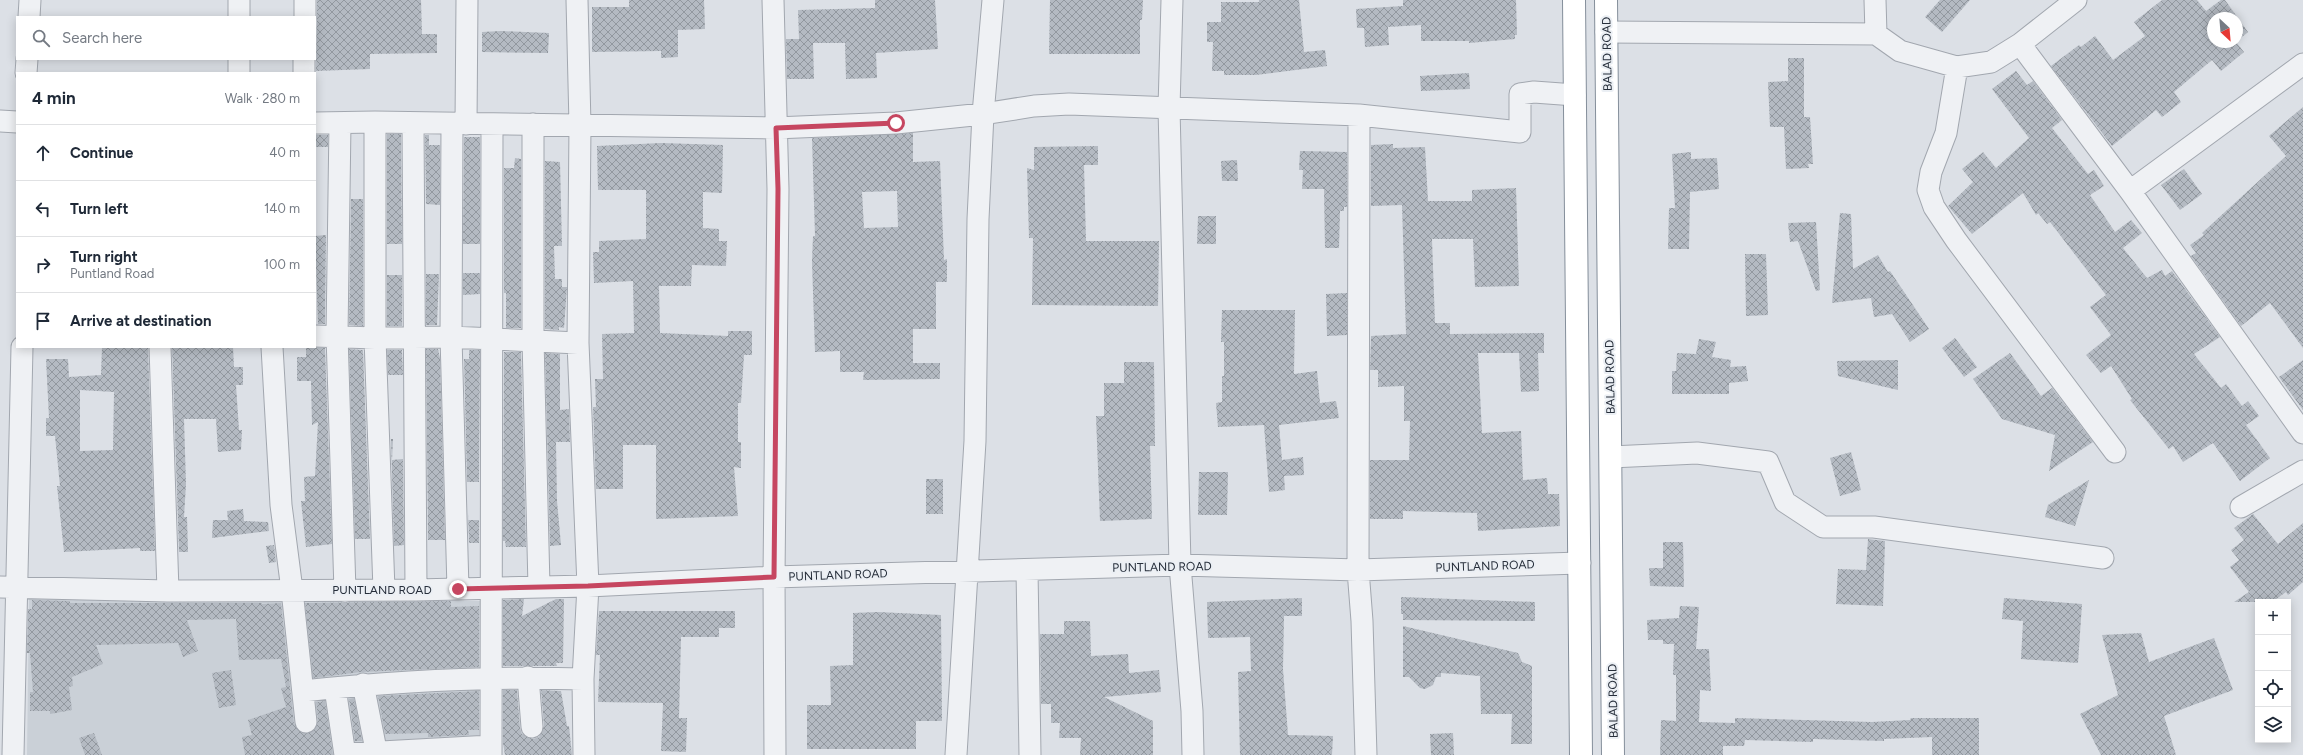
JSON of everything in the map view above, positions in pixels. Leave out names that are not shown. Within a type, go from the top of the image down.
[{"type":"highway","points":[[1574,0],[1581,755]]},
{"type":"highway","name":"BALAD ROAD","points":[[1606,0],[1613,755]]},
{"type":"street","points":[[29,16],[30,0]]},
{"type":"street","points":[[239,0],[239,16]]},
{"type":"street","points":[[305,0],[305,16]]},
{"type":"street","points":[[458,589],[451,336],[459,124],[468,0]]},
{"type":"street","points":[[577,0],[580,125],[578,343],[588,586],[583,679],[584,755]]},
{"type":"street","points":[[773,0],[778,189],[774,577],[775,755]]},
{"type":"street","points":[[956,755],[975,441],[978,219],[983,114],[993,0]]},
{"type":"street","points":[[1172,0],[1169,108],[1180,565],[1192,710],[1193,755]]},
{"type":"street","points":[[1875,0],[1876,34]]},
{"type":"street","points":[[1606,32],[1876,34],[1900,51],[1956,67],[1991,62],[2020,44],[2076,0]]},
{"type":"street","points":[[2020,44],[2130,191],[2303,433]]},
{"type":"street","points":[[26,72],[27,60]]},
{"type":"street","points":[[239,60],[239,72]]},
{"type":"street","points":[[304,60],[304,72]]},
{"type":"street","points":[[2130,191],[2303,64]]},
{"type":"street","points":[[1956,67],[1946,133],[1930,172],[1928,190],[1934,206],[1961,246],[2115,452]]},
{"type":"street","points":[[316,123],[375,122],[776,128],[896,123],[983,114],[1034,106],[1069,104],[1359,115],[1520,132],[1520,94],[1534,92],[1575,95]]},
{"type":"street","points":[[1359,115],[1358,570],[1362,621],[1366,755]]},
{"type":"street","points":[[0,121],[16,122]]},
{"type":"street","points":[[375,122],[375,338],[384,590]]},
{"type":"street","points":[[340,123],[337,335],[345,591]]},
{"type":"street","points":[[413,123],[413,338],[416,590]]},
{"type":"street","points":[[334,688],[345,755],[491,750],[492,124]]},
{"type":"street","points":[[533,124],[533,339],[539,587]]},
{"type":"street","points":[[316,336],[337,335],[375,338],[451,336],[533,339],[578,343]]},
{"type":"street","points":[[14,755],[8,587],[22,348]]},
{"type":"street","points":[[160,348],[168,591]]},
{"type":"street","points":[[272,348],[281,505],[306,722]]},
{"type":"street","points":[[1611,457],[1697,452],[1768,462],[1785,502],[1823,527],[1874,527],[2103,558]]},
{"type":"street","points":[[2241,507],[2303,471]]},
{"type":"street","name":"PUNTLAND ROAD","points":[[8,587],[168,591],[416,590],[588,586],[774,577],[1180,565],[1358,570],[1580,563]]},
{"type":"street","points":[[1027,570],[1030,755]]},
{"type":"street","points":[[303,691],[363,684],[417,680],[528,677],[583,679]]},
{"type":"street","points":[[528,677],[532,727]]},
{"type":"street","points":[[363,684],[377,753]]},
{"type":"shaded area","points":[[29,597],[480,601],[479,755],[27,755]]},
{"type":"building","points":[[317,0],[421,0],[422,34],[437,34],[437,53],[370,54],[370,69],[316,71]]},
{"type":"building","points":[[629,0],[704,0],[705,29],[678,30],[678,57],[661,58],[661,51],[592,52],[592,7],[629,7]]},
{"type":"building","points":[[875,0],[935,0],[938,49],[876,53],[877,78],[846,79],[845,43],[813,43],[814,79],[787,79],[786,39],[799,39],[798,10],[875,8]]},
{"type":"building","points":[[1050,0],[1143,0],[1142,20],[1140,20],[1140,54],[1049,54]]},
{"type":"building","points":[[1259,0],[1299,0],[1304,52],[1325,50],[1327,66],[1256,75],[1224,75],[1224,71],[1212,71],[1213,42],[1207,42],[1207,22],[1221,22],[1221,2],[1259,2]]},
{"type":"building","points":[[1403,0],[1516,0],[1517,35],[1515,35],[1515,39],[1469,43],[1469,41],[1421,41],[1421,25],[1388,27],[1389,45],[1365,47],[1364,28],[1357,28],[1356,9],[1403,6]]},
{"type":"building","points":[[1940,0],[1970,0],[1942,32],[1925,17]]},
{"type":"building","points":[[2162,0],[2197,0],[2206,11],[2221,0],[2225,0],[2234,12],[2207,12],[2207,48],[2241,48],[2244,52],[2221,71],[2212,60],[2174,92],[2181,102],[2162,117],[2156,110],[2112,146],[2051,66],[2079,45],[2081,47],[2095,36],[2113,60],[2145,36],[2134,22]]},
{"type":"building","points":[[2243,25],[2248,32],[2243,36]]},
{"type":"building","points":[[501,31],[549,33],[548,53],[482,52],[482,32]]},
{"type":"building","points":[[1788,58],[1804,58],[1804,117],[1810,117],[1813,164],[1808,164],[1809,168],[1786,169],[1784,127],[1770,127],[1768,82],[1788,81]]},
{"type":"building","points":[[2016,71],[2027,85],[2033,81],[2062,120],[2052,128],[2088,174],[2094,170],[2104,186],[2090,195],[2115,232],[2131,220],[2142,233],[2123,248],[2147,278],[2162,270],[2165,276],[2172,271],[2220,337],[2194,354],[2221,388],[2226,384],[2242,406],[2248,401],[2259,416],[2246,425],[2270,458],[2240,481],[2213,443],[2183,462],[2173,446],[2169,449],[2130,400],[2132,399],[2111,366],[2101,373],[2086,355],[2111,335],[2090,307],[2106,295],[2050,222],[2047,224],[2038,213],[2036,215],[2023,193],[1972,234],[1948,206],[1973,182],[1962,169],[1983,152],[1996,168],[2029,138],[1992,89]]},
{"type":"building","points":[[1469,73],[1470,89],[1421,91],[1420,76]]},
{"type":"building","points":[[2303,107],[2303,348],[2270,303],[2241,326],[2191,256],[2196,253],[2190,245],[2204,235],[2202,233],[2286,156],[2269,136]]},
{"type":"building","points":[[913,133],[913,162],[940,161],[944,260],[947,259],[947,282],[936,282],[936,329],[913,329],[913,363],[940,363],[940,379],[863,380],[864,372],[840,372],[840,351],[815,352],[812,262],[813,236],[815,236],[812,138]],"holes":[[[897,191],[898,227],[864,228],[862,192]]]},
{"type":"building","points":[[387,134],[401,134],[402,244],[387,244]]},
{"type":"building","points":[[316,135],[328,135],[328,147],[316,147]]},
{"type":"building","points":[[425,135],[429,135],[429,145],[440,145],[440,205],[426,204]]},
{"type":"building","points":[[464,137],[480,137],[480,244],[463,244]]},
{"type":"building","points":[[661,143],[723,145],[722,193],[703,192],[703,228],[719,229],[719,241],[727,241],[726,266],[692,265],[691,286],[659,286],[660,333],[728,336],[728,331],[752,331],[752,355],[744,355],[741,403],[738,403],[738,442],[741,442],[741,468],[734,467],[738,516],[656,519],[656,445],[623,445],[623,489],[596,489],[593,407],[596,407],[595,379],[603,379],[602,334],[634,333],[633,281],[594,283],[593,252],[599,252],[599,241],[646,239],[646,190],[598,190],[597,146]]},
{"type":"building","points":[[1393,144],[1393,148],[1425,147],[1428,201],[1472,201],[1472,190],[1516,188],[1519,286],[1475,287],[1473,239],[1432,239],[1435,323],[1450,323],[1450,334],[1544,333],[1544,353],[1538,353],[1539,391],[1521,392],[1519,353],[1478,353],[1482,433],[1521,431],[1523,480],[1547,478],[1548,494],[1559,494],[1560,526],[1478,531],[1477,513],[1403,511],[1403,519],[1370,519],[1370,460],[1409,460],[1410,421],[1404,421],[1404,386],[1378,387],[1378,370],[1370,370],[1371,336],[1406,334],[1402,205],[1371,206],[1371,145]]},
{"type":"building","points":[[1098,146],[1098,165],[1084,165],[1086,241],[1159,241],[1158,306],[1032,305],[1033,238],[1029,238],[1027,168],[1034,170],[1034,147]]},
{"type":"building","points":[[1300,151],[1347,152],[1347,207],[1344,207],[1344,211],[1340,211],[1339,248],[1325,248],[1324,189],[1302,189],[1303,170],[1299,170]]},
{"type":"building","points":[[1691,152],[1691,159],[1717,158],[1719,189],[1690,192],[1689,249],[1668,249],[1669,208],[1675,208],[1672,154]]},
{"type":"building","points":[[515,158],[521,159],[521,328],[506,328],[506,293],[504,293],[504,168],[514,168]]},
{"type":"building","points":[[1237,160],[1238,181],[1222,181],[1221,161]]},
{"type":"building","points":[[545,161],[560,162],[562,246],[554,246],[555,279],[562,279],[562,287],[567,287],[564,328],[559,327],[559,330],[545,329]]},
{"type":"building","points":[[2184,169],[2202,194],[2180,210],[2161,185]]},
{"type":"building","points":[[351,199],[363,199],[363,326],[349,325]]},
{"type":"building","points":[[1840,213],[1851,214],[1853,269],[1878,255],[1888,272],[1890,271],[1929,329],[1910,342],[1892,314],[1874,317],[1871,298],[1832,303]]},
{"type":"building","points":[[1198,216],[1216,216],[1216,244],[1197,244]]},
{"type":"building","points":[[1816,222],[1820,290],[1816,291],[1798,241],[1790,242],[1788,223]]},
{"type":"building","points":[[326,235],[325,324],[318,324],[316,236]]},
{"type":"building","points":[[1745,254],[1766,254],[1768,315],[1746,316]]},
{"type":"building","points":[[463,273],[480,273],[480,294],[463,295]]},
{"type":"building","points":[[426,274],[439,274],[437,325],[426,325]]},
{"type":"building","points":[[387,275],[402,275],[402,326],[387,326]]},
{"type":"building","points":[[1347,293],[1347,335],[1327,336],[1326,294]]},
{"type":"building","points":[[1222,310],[1295,310],[1294,374],[1317,371],[1320,403],[1336,401],[1339,418],[1279,425],[1282,460],[1303,457],[1304,475],[1284,476],[1285,490],[1269,492],[1264,425],[1218,427],[1216,403],[1222,402],[1222,376],[1224,376],[1224,342],[1221,342]]},
{"type":"building","points":[[1955,338],[1977,367],[1964,377],[1942,348]]},
{"type":"building","points":[[1699,339],[1716,342],[1712,357],[1731,360],[1730,367],[1746,366],[1748,381],[1729,383],[1729,394],[1672,394],[1672,371],[1676,371],[1677,353],[1696,354]]},
{"type":"building","points":[[102,348],[148,348],[155,551],[140,551],[140,548],[64,552],[57,486],[60,486],[55,436],[46,436],[46,418],[49,418],[46,359],[68,359],[69,377],[101,375]],"holes":[[[80,390],[114,392],[113,450],[80,451]]]},
{"type":"building","points":[[172,348],[233,348],[234,367],[243,367],[243,385],[236,385],[239,430],[242,430],[241,450],[218,452],[216,419],[184,419],[186,484],[184,517],[187,517],[188,552],[179,552]]},
{"type":"building","points":[[306,348],[325,348],[332,544],[306,547],[301,501],[305,501],[304,477],[315,476],[318,422],[312,425],[311,381],[297,381],[297,357],[306,357]]},
{"type":"building","points":[[349,349],[363,350],[370,539],[355,539]]},
{"type":"building","points":[[426,349],[438,349],[440,358],[445,540],[428,540]]},
{"type":"building","points":[[387,350],[402,350],[403,375],[388,375]]},
{"type":"building","points":[[469,350],[480,350],[479,482],[467,482],[464,359],[469,359]]},
{"type":"building","points":[[504,352],[521,352],[526,547],[506,547],[505,541],[503,541]]},
{"type":"building","points":[[545,353],[560,354],[560,410],[569,409],[570,442],[556,442],[557,501],[561,545],[550,546]]},
{"type":"building","points":[[2010,353],[2041,396],[2052,388],[2093,442],[2049,471],[2055,435],[2002,419],[1973,379]]},
{"type":"building","points":[[1898,360],[1898,390],[1838,376],[1837,361]]},
{"type":"building","points":[[2303,360],[2303,410],[2279,377]]},
{"type":"building","points":[[1124,362],[1154,362],[1155,446],[1150,446],[1152,519],[1100,521],[1096,416],[1104,416],[1104,383],[1124,383]]},
{"type":"building","points":[[391,439],[393,439],[392,460],[403,459],[404,545],[394,546]]},
{"type":"building","points":[[1851,452],[1861,490],[1840,496],[1830,458]]},
{"type":"building","points":[[1199,472],[1228,472],[1227,515],[1198,515]]},
{"type":"building","points":[[926,479],[943,479],[943,514],[926,514]]},
{"type":"building","points":[[2089,480],[2075,526],[2045,517],[2048,505]]},
{"type":"building","points":[[243,509],[244,521],[268,522],[269,531],[212,538],[213,520],[228,520],[227,511]]},
{"type":"building","points":[[2253,514],[2278,544],[2303,523],[2303,582],[2288,595],[2286,592],[2276,599],[2255,599],[2255,602],[2234,602],[2249,592],[2230,567],[2239,560],[2231,550],[2244,540],[2234,528]]},
{"type":"building","points":[[468,520],[479,520],[479,543],[469,543]]},
{"type":"building","points":[[1868,539],[1885,541],[1883,606],[1836,604],[1838,569],[1866,570]]},
{"type":"building","points":[[1663,542],[1683,542],[1684,587],[1650,586],[1649,568],[1663,568]]},
{"type":"building","points":[[274,545],[276,562],[269,563],[266,546]]},
{"type":"building","points":[[1401,597],[1535,602],[1535,621],[1403,620],[1403,614],[1401,614]]},
{"type":"building","points":[[1302,598],[1302,616],[1284,616],[1283,669],[1288,735],[1333,736],[1332,755],[1240,755],[1238,672],[1251,671],[1250,637],[1208,638],[1207,602]]},
{"type":"building","points":[[2004,598],[2082,604],[2078,663],[2021,659],[2023,621],[2002,619]]},
{"type":"building","points":[[524,599],[522,616],[556,599],[564,599],[563,663],[556,663],[557,666],[503,666],[503,600]]},
{"type":"building","points":[[32,600],[70,601],[70,603],[281,603],[294,724],[302,733],[313,731],[318,721],[316,702],[325,701],[333,755],[245,755],[242,737],[252,735],[248,720],[286,707],[281,688],[286,687],[281,659],[239,660],[236,619],[187,620],[198,651],[183,657],[178,643],[96,645],[103,664],[72,677],[73,686],[69,687],[72,710],[50,714],[50,711],[30,711],[30,692],[33,692],[30,653],[27,653],[28,609],[32,609]]},
{"type":"building","points":[[451,601],[451,607],[479,606],[479,667],[361,672],[313,678],[305,603]]},
{"type":"building","points":[[1680,606],[1699,607],[1696,649],[1709,649],[1711,691],[1700,690],[1699,722],[1735,723],[1735,718],[1872,722],[1910,720],[1911,718],[1979,718],[1979,755],[1932,755],[1932,737],[1884,739],[1884,741],[1813,739],[1813,742],[1745,740],[1744,746],[1723,746],[1723,755],[1660,755],[1661,720],[1676,721],[1676,675],[1673,675],[1674,644],[1663,644],[1663,640],[1648,640],[1647,620],[1679,618]]},
{"type":"building","points":[[599,611],[735,611],[735,628],[719,628],[719,637],[681,637],[679,718],[687,718],[686,752],[661,751],[663,703],[598,702],[600,655],[596,655]]},
{"type":"building","points":[[878,612],[941,615],[942,721],[916,721],[916,749],[807,749],[807,705],[831,705],[830,666],[853,665],[853,613]]},
{"type":"building","points":[[1064,621],[1090,621],[1091,656],[1128,654],[1129,673],[1159,670],[1161,692],[1104,697],[1153,721],[1153,755],[1080,755],[1081,738],[1059,738],[1060,723],[1051,723],[1051,704],[1041,704],[1040,634],[1064,634]]},
{"type":"building","points":[[1403,626],[1518,653],[1522,662],[1532,666],[1532,744],[1511,744],[1512,714],[1481,714],[1480,676],[1441,673],[1441,677],[1436,677],[1433,685],[1425,689],[1420,688],[1409,677],[1403,677]]},
{"type":"building","points":[[2141,633],[2149,662],[2214,638],[2233,690],[2164,716],[2176,755],[2101,755],[2080,714],[2118,695],[2102,635]]},
{"type":"building","points":[[231,670],[236,705],[219,708],[212,673]]},
{"type":"building","points":[[503,690],[517,690],[520,728],[522,734],[533,739],[539,737],[544,726],[541,690],[561,691],[567,726],[569,726],[572,755],[505,755],[503,743]]},
{"type":"building","points":[[479,691],[479,730],[468,730],[469,735],[428,737],[428,733],[385,734],[378,696]]},
{"type":"building","points":[[354,698],[362,741],[355,741],[349,699]]},
{"type":"building","points":[[94,733],[102,755],[85,755],[79,738]]},
{"type":"building","points":[[1453,733],[1454,755],[1431,755],[1430,734]]},
{"type":"route","points":[[458,589],[588,586],[774,577],[778,189],[776,128],[896,123]]}]
